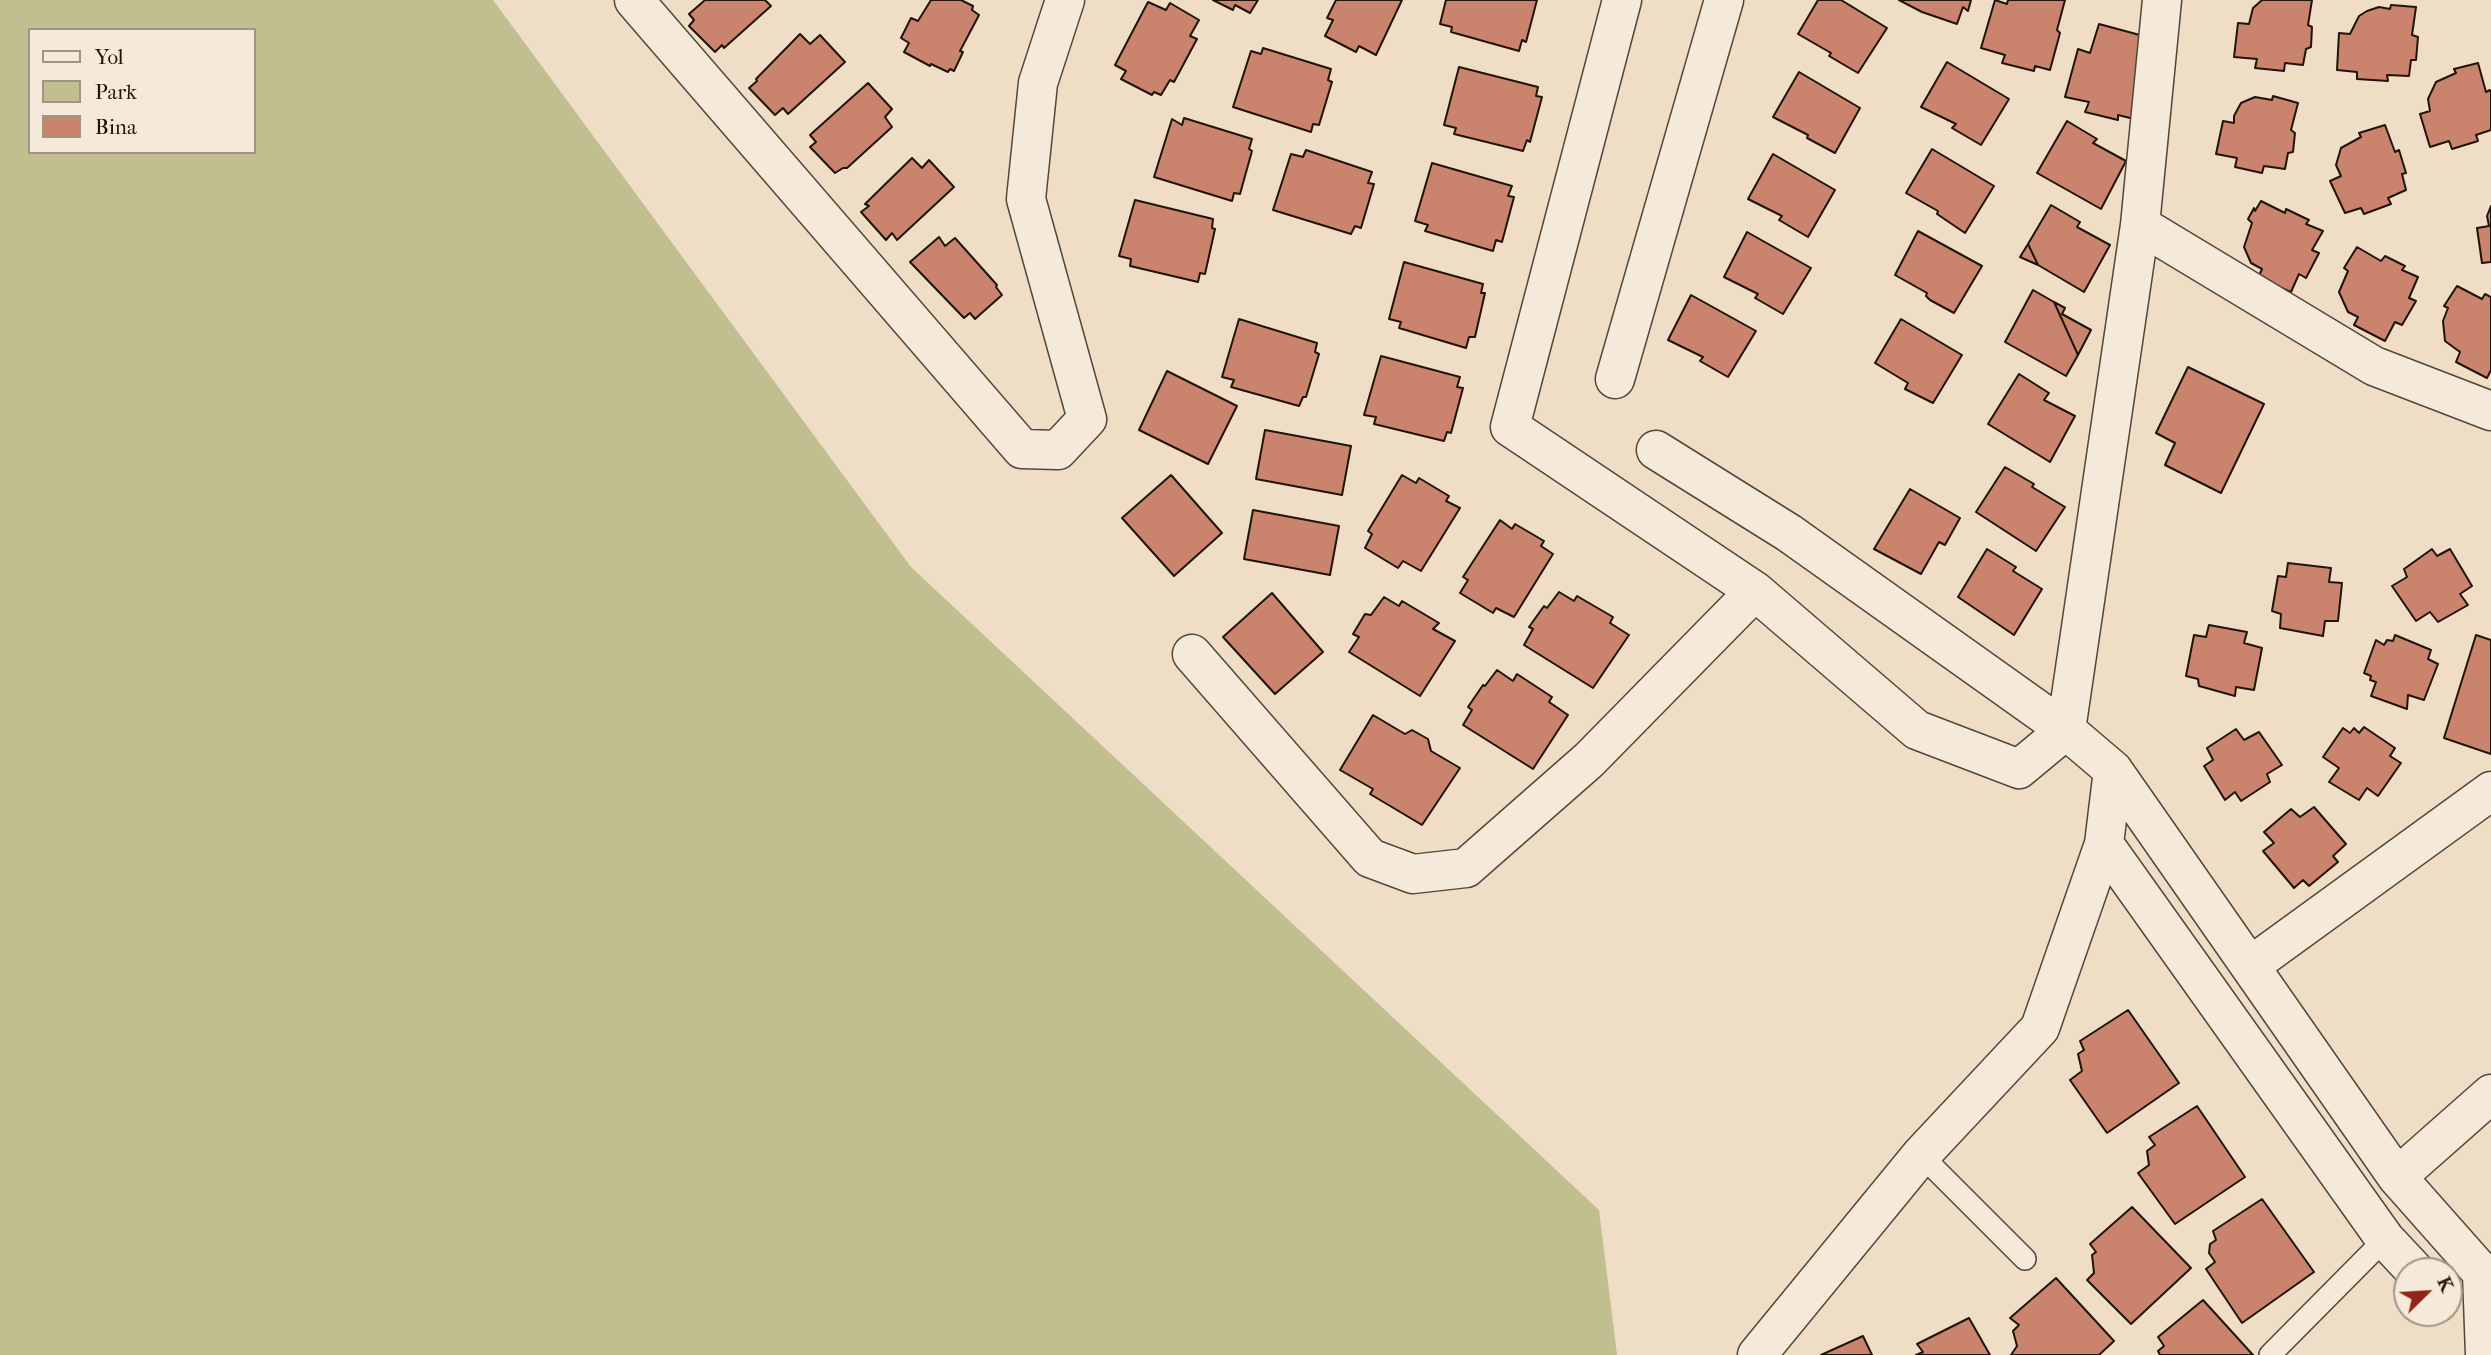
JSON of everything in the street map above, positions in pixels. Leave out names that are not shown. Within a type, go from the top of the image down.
[{"type":"street","points":[[634,0],[1021,449],[1058,450],[1087,419],[1026,199],[1038,83],[1065,0]]},
{"type":"street","points":[[1622,0],[1510,426],[1755,591],[1917,730],[2019,769],[2066,730],[2140,225],[2162,0]]},
{"type":"street","points":[[1615,379],[1724,0]]},
{"type":"street","points":[[2140,225],[2374,366],[2491,411]]},
{"type":"street","points":[[1656,450],[1789,533],[2066,730],[2113,770],[2397,1177],[2474,1276],[2485,1355]]},
{"type":"street","points":[[1192,654],[1370,858],[1413,874],[1466,868],[1589,760],[1755,591]]},
{"type":"street","points":[[1757,1355],[1921,1155],[2040,1028],[2104,844],[2113,770]]},
{"type":"street","points":[[2250,966],[2491,791]]},
{"type":"street","points":[[2104,844],[2385,1239],[2401,1257]]},
{"type":"street","points":[[2397,1177],[2491,1094]]},
{"type":"lane","points":[[1921,1155],[2025,1259]]},
{"type":"lane","points":[[2270,1355],[2385,1239]]},
{"type":"green space","points":[[0,0],[493,0],[911,567],[1599,1210],[1617,1355],[0,1355]]},
{"type":"building","points":[[705,0],[765,0],[771,6],[724,48],[722,45],[715,52],[689,26],[694,20],[689,14]]},
{"type":"building","points":[[931,0],[961,0],[973,6],[972,10],[979,15],[960,51],[963,52],[954,71],[950,69],[948,72],[931,64],[930,66],[904,52],[909,43],[901,38],[911,18],[918,21]]},
{"type":"building","points":[[1213,0],[1258,0],[1250,13],[1235,5],[1233,10]]},
{"type":"building","points":[[1336,0],[1402,0],[1376,55],[1359,46],[1356,52],[1325,36],[1333,20],[1327,18]]},
{"type":"building","points":[[1446,0],[1537,0],[1526,42],[1522,40],[1519,51],[1451,32],[1452,27],[1440,24]]},
{"type":"building","points":[[1818,0],[1841,0],[1887,28],[1858,73],[1798,34]]},
{"type":"building","points":[[1899,0],[1971,0],[1968,11],[1963,7],[1957,24],[1922,12]]},
{"type":"building","points":[[1995,0],[2007,4],[2008,0],[2065,0],[2050,70],[2035,66],[2034,71],[2002,63],[2005,55],[1981,48]]},
{"type":"building","points":[[2262,0],[2312,0],[2308,25],[2312,27],[2311,47],[2306,49],[2303,65],[2285,63],[2284,71],[2255,68],[2257,59],[2234,57],[2238,23],[2249,24],[2253,8]]},
{"type":"building","points":[[1148,2],[1166,10],[1170,3],[1199,20],[1190,36],[1197,39],[1174,82],[1170,80],[1161,95],[1154,92],[1152,95],[1121,79],[1126,71],[1115,65]]},
{"type":"building","points":[[2391,5],[2416,7],[2412,35],[2418,37],[2416,60],[2411,60],[2409,76],[2387,75],[2388,81],[2357,79],[2357,72],[2337,70],[2339,33],[2350,34],[2359,16],[2367,11],[2379,7],[2390,9]]},
{"type":"building","points":[[2099,24],[2151,38],[2134,119],[2118,115],[2118,120],[2085,112],[2089,102],[2065,97],[2078,49],[2090,53]]},
{"type":"building","points":[[800,34],[810,44],[820,35],[845,62],[788,114],[783,108],[775,115],[749,88]]},
{"type":"building","points":[[1263,48],[1331,69],[1328,80],[1332,82],[1319,125],[1313,124],[1311,132],[1233,107],[1251,51],[1261,54]]},
{"type":"building","points":[[1947,62],[2009,99],[1981,145],[1952,128],[1956,124],[1921,107]]},
{"type":"building","points":[[2478,63],[2486,92],[2491,92],[2491,130],[2476,135],[2478,141],[2452,149],[2449,141],[2430,147],[2420,114],[2430,111],[2428,99],[2436,82],[2456,73],[2454,69]]},
{"type":"building","points":[[1459,67],[1538,87],[1536,96],[1542,97],[1530,142],[1527,140],[1523,151],[1454,134],[1456,128],[1444,125]]},
{"type":"building","points":[[1799,72],[1860,108],[1835,153],[1773,117]]},
{"type":"building","points":[[868,83],[892,109],[885,117],[892,127],[847,168],[835,173],[810,147],[816,142],[810,135]]},
{"type":"building","points":[[2273,96],[2298,103],[2291,130],[2295,133],[2293,152],[2288,153],[2285,169],[2264,166],[2262,173],[2235,167],[2237,158],[2216,154],[2223,121],[2234,123],[2234,116],[2241,103],[2255,97],[2272,100]]},
{"type":"building","points":[[1184,118],[1252,139],[1249,149],[1252,151],[1240,194],[1234,193],[1232,201],[1154,177],[1172,119],[1182,125]]},
{"type":"building","points":[[2067,121],[2097,139],[2093,143],[2126,161],[2101,209],[2037,173]]},
{"type":"building","points":[[2385,125],[2395,152],[2399,150],[2406,173],[2402,174],[2406,190],[2388,198],[2391,204],[2364,214],[2361,208],[2345,213],[2330,181],[2341,176],[2336,165],[2341,148],[2361,137],[2359,133]]},
{"type":"building","points":[[1932,149],[1994,186],[1965,233],[1937,214],[1938,211],[1906,193]]},
{"type":"building","points":[[1306,150],[1372,172],[1368,183],[1374,184],[1361,228],[1355,226],[1351,234],[1273,210],[1291,154],[1303,157]]},
{"type":"building","points":[[1773,154],[1835,190],[1808,237],[1779,220],[1782,216],[1748,199]]},
{"type":"building","points":[[912,158],[922,168],[929,160],[954,187],[897,240],[892,233],[886,240],[861,212],[869,206],[865,204]]},
{"type":"building","points":[[1432,163],[1512,186],[1508,196],[1514,197],[1502,242],[1496,240],[1493,251],[1425,231],[1428,225],[1415,221]]},
{"type":"building","points":[[1135,200],[1213,219],[1212,228],[1215,229],[1205,274],[1200,273],[1198,282],[1130,266],[1131,259],[1119,256]]},
{"type":"building","points":[[2261,201],[2285,213],[2286,209],[2309,220],[2306,224],[2323,231],[2312,250],[2319,253],[2306,278],[2299,274],[2291,292],[2258,278],[2262,269],[2251,263],[2244,247],[2252,223],[2248,219]]},
{"type":"building","points":[[2051,205],[2080,222],[2077,227],[2110,245],[2084,292],[2038,265],[2028,244]]},
{"type":"building","points":[[2491,206],[2491,262],[2482,263],[2477,228],[2489,226],[2487,216]]},
{"type":"building","points":[[1918,231],[1982,266],[1954,313],[1930,300],[1926,296],[1927,293],[1895,275]]},
{"type":"building","points":[[1747,232],[1811,268],[1783,314],[1755,298],[1758,294],[1724,277]]},
{"type":"building","points":[[939,237],[945,246],[955,238],[997,285],[1002,295],[975,319],[970,313],[964,318],[910,262]]},
{"type":"building","points":[[2028,244],[2038,265],[2020,257]]},
{"type":"building","points":[[2357,247],[2381,261],[2385,256],[2405,266],[2402,270],[2418,277],[2409,298],[2416,301],[2402,325],[2395,322],[2385,341],[2354,325],[2358,317],[2348,312],[2339,292],[2348,271],[2344,268]]},
{"type":"building","points":[[1404,262],[1483,284],[1481,293],[1485,293],[1475,337],[1469,337],[1466,348],[1399,328],[1401,322],[1389,319]]},
{"type":"building","points":[[2457,286],[2482,299],[2485,294],[2491,297],[2491,370],[2487,378],[2456,362],[2460,352],[2445,341],[2443,321],[2448,308],[2444,306]]},
{"type":"building","points":[[2033,290],[2054,302],[2078,355],[2066,376],[2005,342]]},
{"type":"building","points":[[1691,295],[1756,331],[1728,377],[1700,361],[1703,357],[1668,340]]},
{"type":"building","points":[[2054,302],[2065,308],[2062,314],[2091,330],[2078,355]]},
{"type":"building","points":[[1239,319],[1317,343],[1315,352],[1319,354],[1306,397],[1303,397],[1299,406],[1231,387],[1234,380],[1222,377]]},
{"type":"building","points":[[1901,319],[1962,355],[1933,403],[1905,389],[1908,383],[1875,363]]},
{"type":"building","points":[[1381,356],[1460,377],[1457,387],[1463,388],[1451,433],[1447,432],[1444,441],[1374,424],[1376,417],[1364,415]]},
{"type":"building","points":[[2188,367],[2264,404],[2221,493],[2165,465],[2175,443],[2156,433]]},
{"type":"building","points":[[1167,371],[1237,406],[1208,464],[1139,430]]},
{"type":"building","points":[[2019,374],[2049,393],[2044,400],[2075,416],[2050,462],[1988,424]]},
{"type":"building","points":[[1265,430],[1351,446],[1342,495],[1256,479]]},
{"type":"building","points":[[2005,467],[2065,507],[2036,551],[1976,512]]},
{"type":"building","points":[[1171,475],[1222,533],[1174,576],[1122,518]]},
{"type":"building","points":[[1402,475],[1416,483],[1419,478],[1449,496],[1446,501],[1460,508],[1421,571],[1403,561],[1398,568],[1365,548],[1372,534],[1368,531]]},
{"type":"building","points":[[1910,489],[1960,518],[1945,545],[1939,542],[1921,574],[1874,549]]},
{"type":"building","points":[[1253,510],[1339,526],[1330,575],[1244,559]]},
{"type":"building","points":[[1500,520],[1512,529],[1515,524],[1544,541],[1541,546],[1553,554],[1514,617],[1496,608],[1493,613],[1460,593],[1468,580],[1463,577]]},
{"type":"building","points":[[1987,549],[2016,567],[2013,571],[2042,589],[2014,635],[1958,597]]},
{"type":"building","points":[[2432,549],[2437,556],[2450,549],[2472,586],[2460,594],[2468,605],[2438,622],[2430,612],[2416,621],[2392,586],[2407,577],[2404,569]]},
{"type":"building","points":[[2288,563],[2331,568],[2329,582],[2342,583],[2338,621],[2325,621],[2323,636],[2280,628],[2281,614],[2272,611],[2278,576],[2286,577]]},
{"type":"building","points":[[1559,592],[1574,601],[1577,596],[1613,617],[1610,623],[1629,635],[1593,688],[1524,645],[1533,629],[1529,627],[1544,606],[1547,608]]},
{"type":"building","points":[[1272,593],[1323,652],[1275,694],[1223,637]]},
{"type":"building","points":[[1384,597],[1399,606],[1402,601],[1439,623],[1433,629],[1455,641],[1420,696],[1349,652],[1359,637],[1353,634],[1365,614],[1371,615]]},
{"type":"building","points":[[2209,625],[2247,632],[2244,643],[2262,648],[2254,690],[2236,687],[2235,696],[2199,686],[2198,679],[2186,676],[2194,635],[2206,637]]},
{"type":"building","points":[[2395,635],[2431,650],[2428,659],[2438,664],[2424,700],[2408,695],[2407,709],[2371,696],[2376,682],[2364,673],[2376,640],[2384,645],[2387,640],[2393,641]]},
{"type":"building","points":[[2476,635],[2491,640],[2491,754],[2444,738]]},
{"type":"building","points":[[1497,670],[1513,681],[1517,674],[1552,697],[1549,702],[1568,715],[1533,769],[1463,725],[1472,710],[1468,707]]},
{"type":"building","points":[[1373,715],[1405,734],[1412,730],[1428,739],[1431,751],[1460,768],[1422,825],[1370,794],[1373,789],[1340,770]]},
{"type":"building","points":[[2364,727],[2395,748],[2390,756],[2401,763],[2378,796],[2367,788],[2359,800],[2329,782],[2339,768],[2323,757],[2343,728],[2350,733],[2354,728],[2359,733]]},
{"type":"building","points":[[2236,729],[2244,740],[2259,732],[2282,765],[2267,774],[2270,782],[2241,801],[2235,792],[2225,800],[2204,766],[2213,760],[2207,748]]},
{"type":"building","points":[[2314,807],[2346,844],[2333,856],[2338,862],[2309,886],[2303,880],[2294,888],[2263,851],[2274,843],[2264,832],[2291,809],[2300,817]]},
{"type":"building","points":[[2128,1010],[2179,1083],[2107,1133],[2070,1080],[2082,1071],[2078,1054],[2084,1050],[2080,1041]]},
{"type":"building","points":[[2197,1106],[2245,1177],[2175,1224],[2138,1173],[2149,1165],[2147,1151],[2155,1145],[2149,1137]]},
{"type":"building","points":[[2262,1199],[2314,1272],[2242,1323],[2206,1269],[2215,1262],[2209,1253],[2210,1244],[2216,1240],[2213,1231]]},
{"type":"building","points":[[2132,1207],[2191,1268],[2131,1324],[2087,1280],[2094,1273],[2092,1255],[2096,1252],[2090,1244]]},
{"type":"building","points":[[2056,1278],[2114,1341],[2099,1355],[2011,1355],[2017,1346],[2013,1331],[2019,1325],[2010,1318]]},
{"type":"building","points":[[2203,1300],[2253,1355],[2160,1355],[2158,1351],[2164,1346],[2158,1337]]},
{"type":"building","points":[[1969,1318],[1990,1355],[1916,1355],[1923,1352],[1917,1344]]},
{"type":"building","points":[[1863,1336],[1872,1355],[1821,1355]]}]
